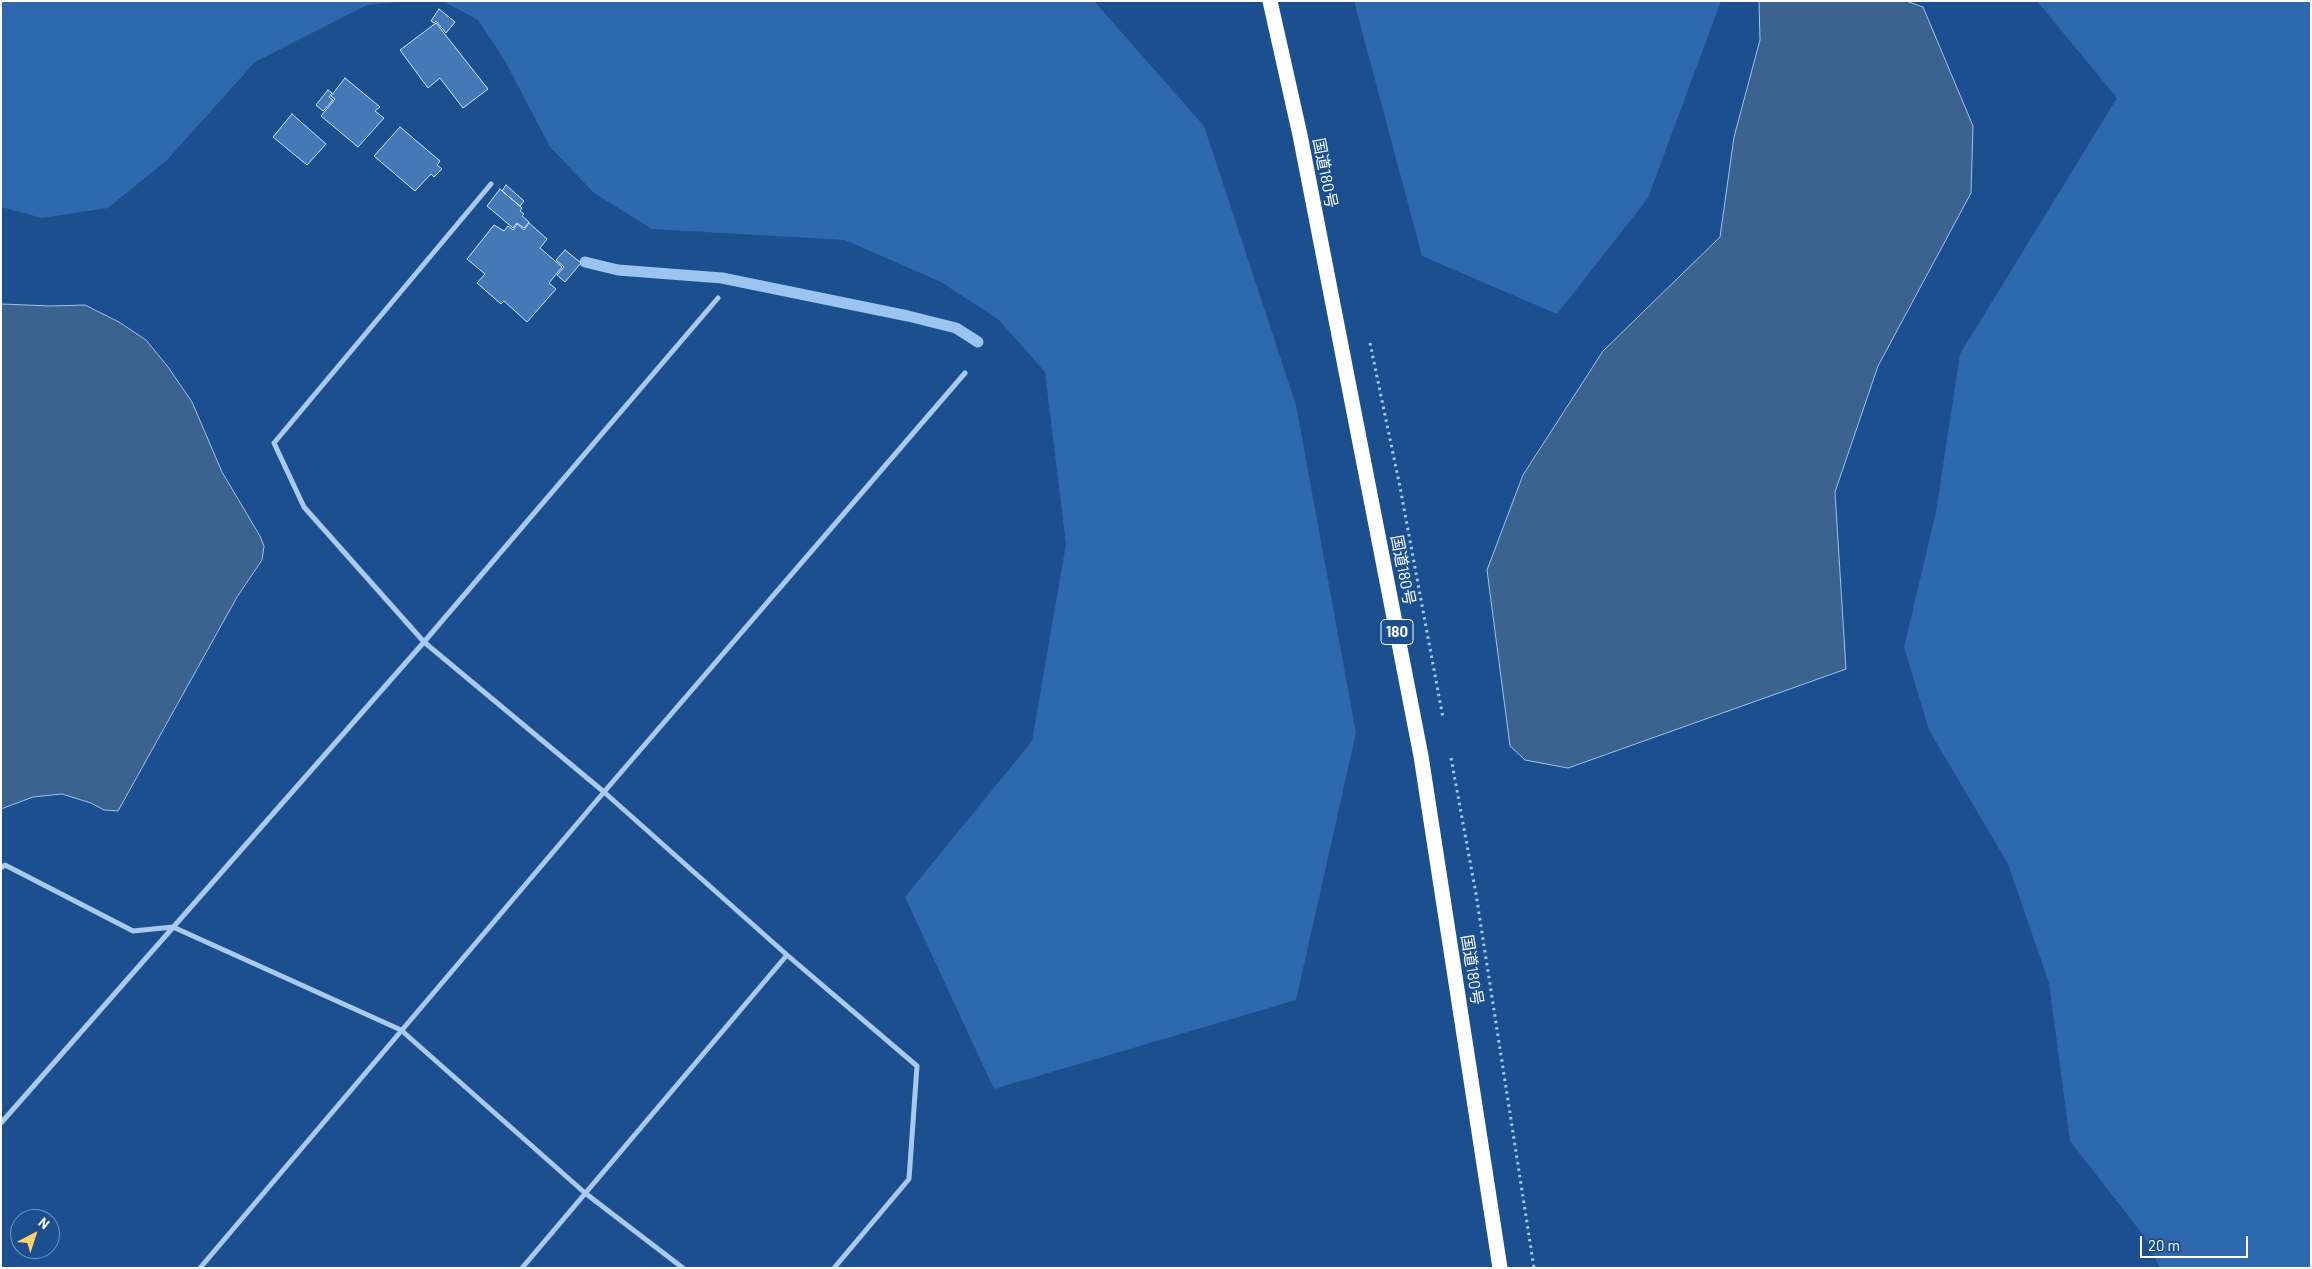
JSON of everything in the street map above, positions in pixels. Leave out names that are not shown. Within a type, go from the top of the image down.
[{"type":"highway","name":"国道180号","points":[[1270,1],[1300,135],[1421,756],[1500,1268]]},
{"type":"street","points":[[491,184],[274,443],[304,508],[424,642],[604,792],[786,955],[917,1066],[910,1179],[834,1268]]},
{"type":"street","points":[[1,1123],[424,642],[718,298]]},
{"type":"street","points":[[200,1268],[604,792],[965,373]]},
{"type":"street","points":[[1,868],[5,865],[133,931],[174,928],[401,1030],[585,1193],[683,1268]]},
{"type":"street","points":[[522,1268],[786,955]]},
{"type":"shaded area","points":[[1,1],[408,1],[367,5],[255,62],[167,160],[108,208],[42,218],[1,207]]},
{"type":"shaded area","points":[[443,1],[1094,1],[1204,126],[1296,405],[1356,733],[1296,1000],[994,1089],[905,897],[1032,741],[1066,544],[1045,372],[999,320],[941,282],[845,240],[652,229],[594,193],[550,147],[505,61],[478,20]]},
{"type":"shaded area","points":[[1354,1],[1721,1],[1648,198],[1557,314],[1422,256]]},
{"type":"shaded area","points":[[1759,1],[1906,1],[1923,7],[1973,126],[1971,193],[1878,366],[1835,492],[1846,669],[1568,768],[1525,760],[1510,746],[1487,570],[1523,475],[1603,351],[1720,237],[1734,137],[1760,40]]},
{"type":"shaded area","points":[[2037,1],[2311,1],[2311,1268],[2160,1268],[2144,1236],[2070,1141],[2049,983],[2008,864],[1929,730],[1904,647],[1936,512],[1960,354],[2117,98]]},
{"type":"shaded area","points":[[1,304],[85,305],[119,322],[146,340],[168,367],[192,402],[222,472],[264,546],[262,560],[237,597],[118,811],[104,810],[91,803],[62,794],[33,797],[1,809]]},
{"type":"building","points":[[439,9],[455,22],[446,33],[436,21],[434,23],[431,21]]},
{"type":"building","points":[[436,23],[488,89],[463,108],[440,78],[428,88],[400,50]]},
{"type":"building","points":[[345,78],[380,107],[375,111],[384,118],[358,147],[321,116],[335,99],[331,96]]},
{"type":"building","points":[[328,90],[332,93],[329,97],[333,100],[323,111],[316,105]]},
{"type":"building","points":[[292,114],[326,144],[307,165],[273,137]]},
{"type":"building","points":[[400,127],[440,161],[437,165],[442,169],[434,177],[431,174],[415,191],[374,156]]},
{"type":"building","points":[[506,185],[524,201],[520,206],[502,191]]},
{"type":"building","points":[[500,189],[522,208],[520,211],[524,214],[522,216],[529,222],[524,228],[517,223],[513,228],[487,206]]},
{"type":"building","points":[[529,223],[547,239],[540,248],[562,267],[549,283],[556,289],[527,322],[504,301],[501,304],[477,283],[485,274],[467,259],[494,225],[504,231],[508,226],[513,230],[517,224],[524,230]]},
{"type":"building","points":[[565,250],[581,263],[565,282],[557,275],[564,267],[556,260]]},
{"type":"waterway","points":[[585,262],[618,270],[722,278],[908,316],[956,328],[978,342]]}]
